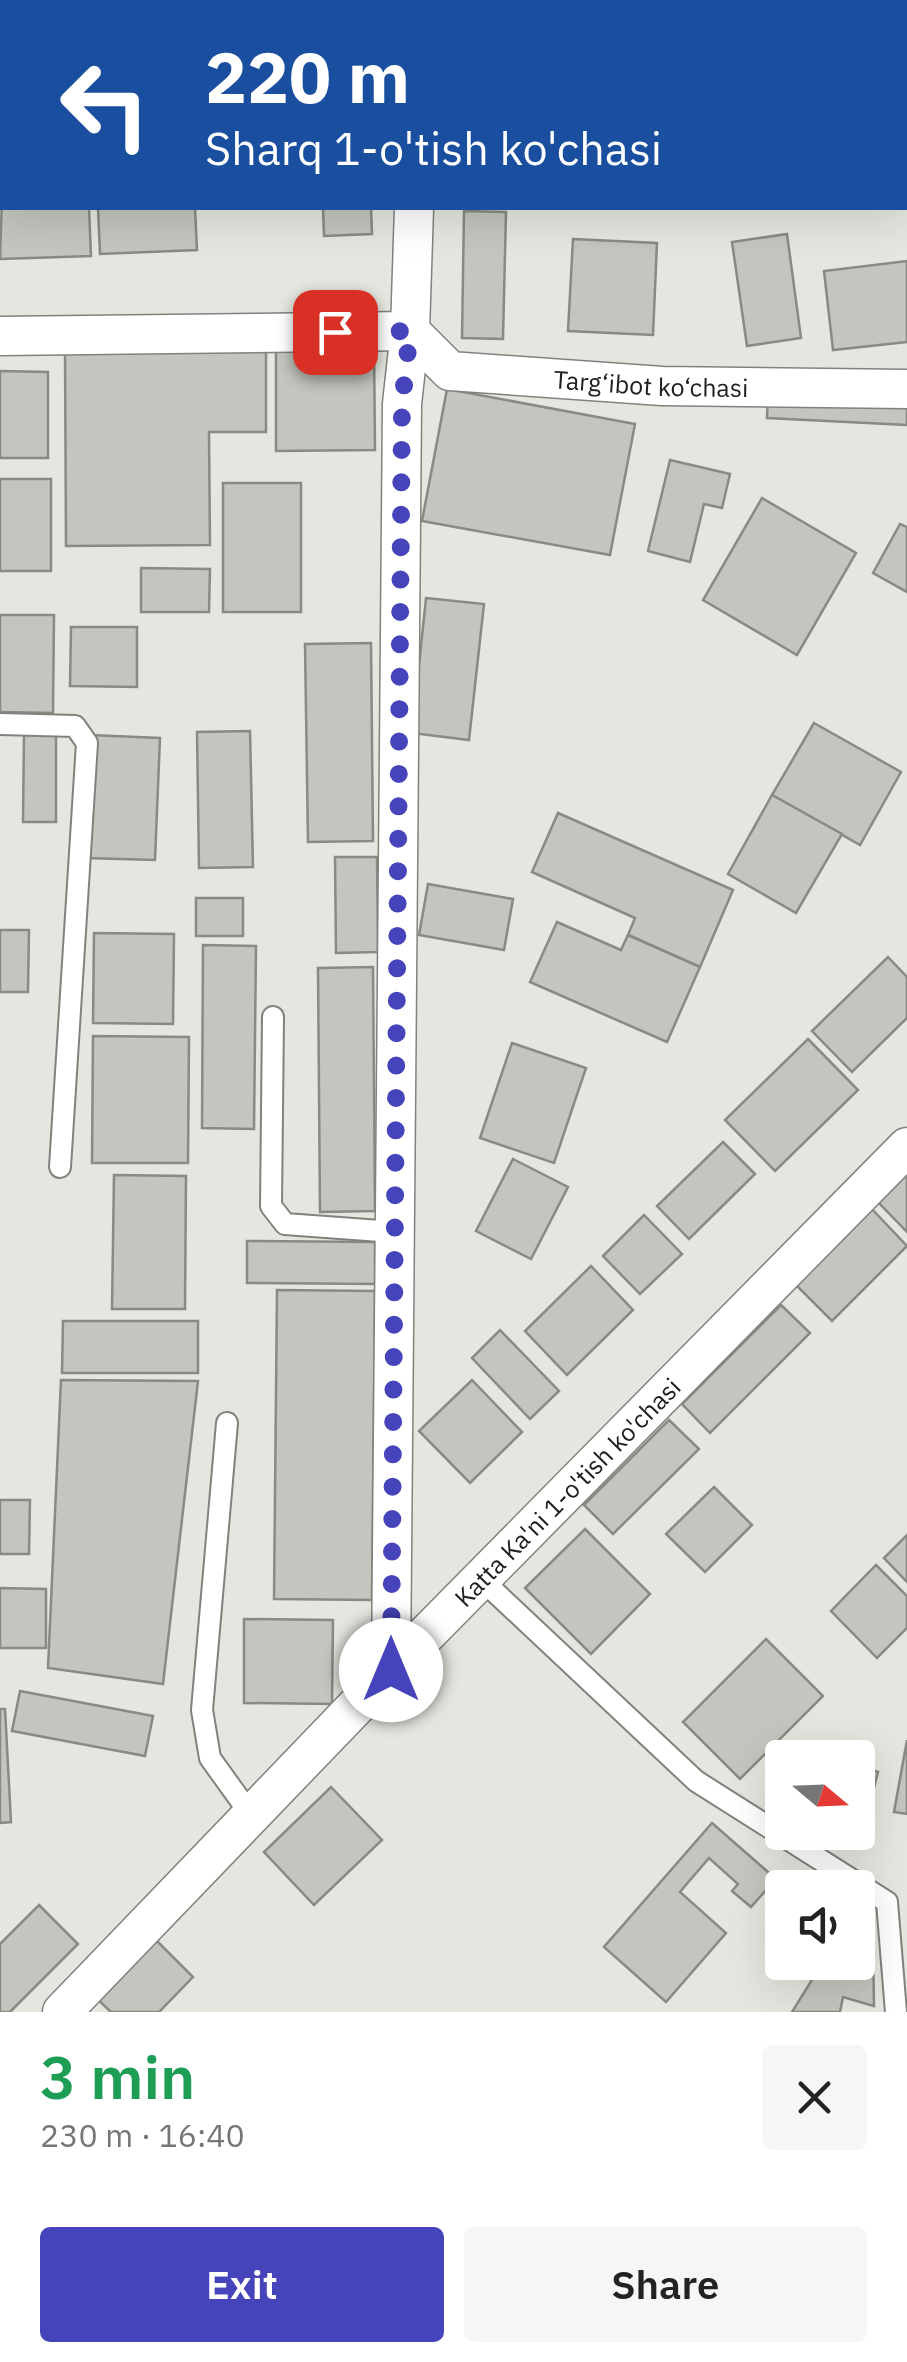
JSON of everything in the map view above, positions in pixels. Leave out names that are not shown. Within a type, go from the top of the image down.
[{"type":"street","points":[[391,1670],[402,404],[410,331],[414,210]]},
{"type":"street","points":[[0,336],[410,331]]},
{"type":"street","name":"Targ‘ibot ko‘chasi","points":[[410,331],[450,370],[662,386],[907,388]]},
{"type":"street","name":"Katta Ka'ni 1-o'tish ko'chasi","points":[[62,2012],[391,1670],[907,1147]]},
{"type":"lane","points":[[0,724],[74,726],[87,744],[60,1167]]},
{"type":"lane","points":[[273,1017],[270,1206],[286,1224],[394,1232]]},
{"type":"lane","points":[[227,1423],[202,1710],[210,1758],[251,1815]]},
{"type":"lane","points":[[481,1578],[696,1781],[887,1902],[896,2012]]},
{"type":"building","points":[[2,210],[89,210],[91,256],[0,259]]},
{"type":"building","points":[[98,210],[195,210],[197,250],[100,254]]},
{"type":"building","points":[[323,210],[371,210],[372,234],[324,236]]},
{"type":"building","points":[[464,211],[506,212],[503,339],[462,338]]},
{"type":"building","points":[[787,234],[801,338],[747,346],[732,242]]},
{"type":"building","points":[[573,239],[657,243],[653,335],[568,331]]},
{"type":"building","points":[[907,261],[907,342],[833,350],[824,271]]},
{"type":"building","points":[[374,346],[375,450],[276,451],[276,347]]},
{"type":"building","points":[[266,349],[266,432],[209,432],[210,545],[66,546],[65,350]]},
{"type":"building","points":[[0,371],[48,372],[48,458],[0,458]]},
{"type":"building","points":[[447,389],[635,424],[610,555],[422,521]]},
{"type":"building","points":[[768,393],[907,400],[907,425],[767,418]]},
{"type":"building","points":[[670,460],[730,474],[722,508],[704,504],[690,562],[648,551]]},
{"type":"building","points":[[0,479],[51,479],[51,571],[0,571]]},
{"type":"building","points":[[223,483],[301,483],[301,612],[223,612]]},
{"type":"building","points":[[762,498],[856,553],[797,655],[703,600]]},
{"type":"building","points":[[900,524],[907,527],[907,592],[873,573]]},
{"type":"building","points":[[141,568],[210,569],[209,612],[141,612]]},
{"type":"building","points":[[426,598],[484,604],[469,740],[412,733]]},
{"type":"building","points":[[0,615],[54,615],[53,713],[0,712]]},
{"type":"building","points":[[71,627],[137,627],[137,687],[70,686]]},
{"type":"building","points":[[371,643],[373,841],[308,842],[305,644]]},
{"type":"building","points":[[814,723],[901,772],[860,845],[772,795]]},
{"type":"building","points":[[250,731],[253,867],[199,868],[197,732]]},
{"type":"building","points":[[24,733],[56,733],[56,822],[23,822]]},
{"type":"building","points":[[90,735],[160,738],[155,860],[85,858]]},
{"type":"building","points":[[772,795],[842,834],[796,913],[728,874]]},
{"type":"building","points":[[558,813],[733,890],[700,967],[628,935],[635,918],[532,872]]},
{"type":"building","points":[[335,857],[377,857],[378,952],[336,953]]},
{"type":"building","points":[[428,884],[513,899],[504,950],[419,935]]},
{"type":"building","points":[[196,898],[243,898],[243,936],[196,936]]},
{"type":"building","points":[[557,922],[621,950],[628,935],[700,967],[667,1042],[530,982]]},
{"type":"building","points":[[0,930],[29,930],[28,992],[0,992]]},
{"type":"building","points":[[94,933],[174,934],[173,1024],[93,1023]]},
{"type":"building","points":[[203,945],[256,946],[254,1129],[202,1128]]},
{"type":"building","points":[[888,957],[907,977],[907,1018],[852,1072],[812,1031]]},
{"type":"building","points":[[373,967],[375,1211],[320,1212],[318,968]]},
{"type":"building","points":[[93,1036],[189,1037],[188,1163],[92,1163]]},
{"type":"building","points":[[808,1039],[858,1090],[775,1171],[725,1120]]},
{"type":"building","points":[[512,1043],[586,1068],[554,1163],[480,1138]]},
{"type":"building","points":[[723,1142],[755,1174],[689,1239],[657,1206]]},
{"type":"building","points":[[513,1159],[568,1187],[531,1259],[476,1231]]},
{"type":"building","points":[[907,1169],[907,1232],[876,1200]]},
{"type":"building","points":[[114,1175],[186,1176],[185,1309],[112,1309]]},
{"type":"building","points":[[869,1206],[907,1246],[832,1321],[793,1282]]},
{"type":"building","points":[[644,1215],[682,1254],[640,1294],[603,1256]]},
{"type":"building","points":[[247,1241],[375,1242],[375,1284],[247,1283]]},
{"type":"building","points":[[591,1266],[633,1310],[567,1375],[525,1331]]},
{"type":"building","points":[[277,1290],[375,1291],[372,1600],[274,1599]]},
{"type":"building","points":[[781,1305],[810,1333],[710,1433],[682,1404]]},
{"type":"building","points":[[63,1321],[198,1321],[198,1373],[62,1373]]},
{"type":"building","points":[[500,1330],[559,1391],[530,1419],[472,1358]]},
{"type":"building","points":[[61,1380],[198,1381],[163,1684],[48,1668]]},
{"type":"building","points":[[472,1380],[522,1432],[470,1483],[419,1431]]},
{"type":"building","points":[[669,1420],[699,1449],[613,1534],[584,1505]]},
{"type":"building","points":[[714,1487],[752,1525],[705,1572],[666,1534]]},
{"type":"building","points":[[0,1500],[30,1500],[29,1554],[0,1554]]},
{"type":"building","points":[[585,1529],[650,1594],[591,1654],[525,1588]]},
{"type":"building","points":[[907,1535],[907,1582],[884,1558]]},
{"type":"building","points":[[876,1565],[907,1596],[907,1628],[877,1658],[831,1611]]},
{"type":"building","points":[[0,1588],[46,1589],[46,1648],[0,1648]]},
{"type":"building","points":[[244,1619],[333,1620],[332,1704],[244,1703]]},
{"type":"building","points":[[766,1639],[823,1696],[779,1740],[765,1740],[765,1754],[740,1779],[683,1722]]},
{"type":"building","points":[[20,1691],[153,1716],[145,1756],[12,1731]]},
{"type":"building","points":[[0,1709],[5,1709],[11,1822],[0,1823]]},
{"type":"building","points":[[907,1740],[907,1814],[894,1812]]},
{"type":"building","points":[[331,1787],[382,1840],[314,1905],[264,1852]]},
{"type":"building","points":[[712,1823],[766,1870],[765,1891],[751,1907],[732,1891],[738,1884],[709,1858],[680,1892],[726,1933],[666,2002],[604,1947]]},
{"type":"building","points":[[39,1905],[78,1944],[10,2012],[0,2012],[0,1944]]},
{"type":"building","points":[[153,1937],[193,1977],[159,2012],[111,2012],[95,1997]]},
{"type":"building","points":[[812,1980],[874,1980],[874,2006],[843,1997],[840,2012],[792,2012]]},
{"type":"route","points":[[335,332],[410,331],[402,404],[391,1670]]}]
